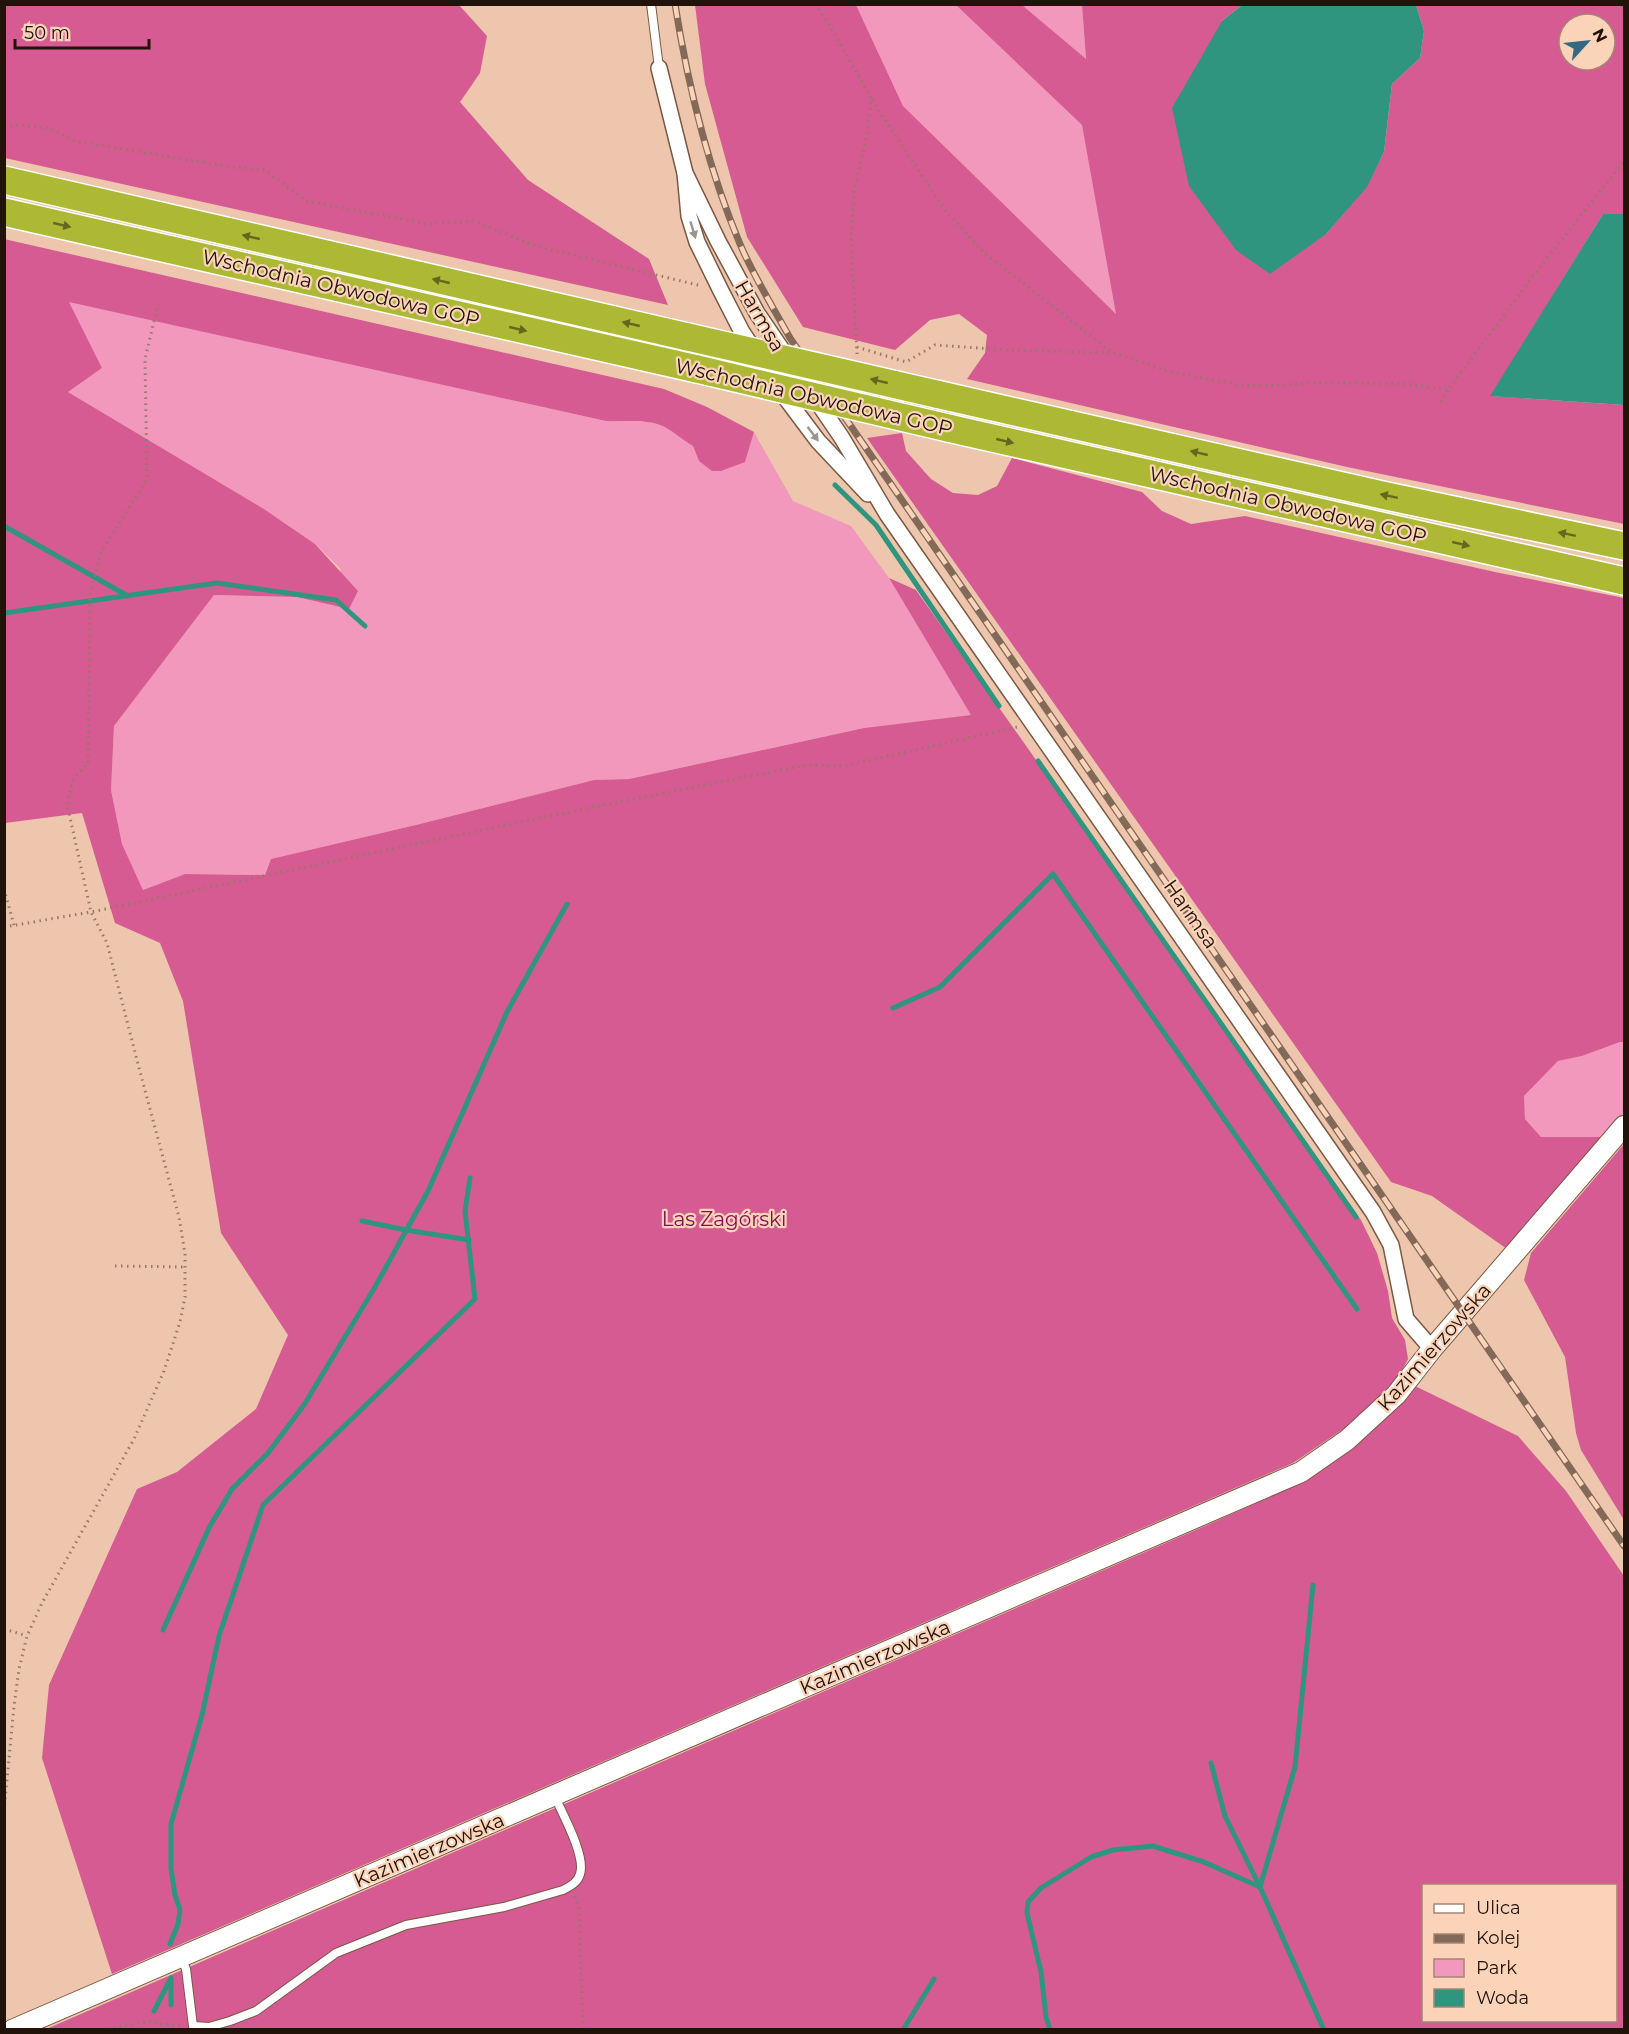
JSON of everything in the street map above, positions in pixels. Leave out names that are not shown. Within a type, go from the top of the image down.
[{"type":"highway","name":"Wschodnia Obwodowa GOP","points":[[4,180],[1382,495],[1624,546]]},
{"type":"highway","name":"Wschodnia Obwodowa GOP","points":[[4,212],[1624,581]]},
{"type":"street","name":"Harmsa","points":[[659,68],[685,173],[691,225],[721,291],[742,332],[793,408],[818,441],[887,514]]},
{"type":"street","name":"Harmsa","points":[[685,173],[723,251],[757,313],[842,438],[887,514],[1373,1212],[1391,1245],[1406,1319],[1432,1349]]},
{"type":"street","name":"Kazimierzowska","points":[[12,2030],[1301,1472],[1347,1440],[1396,1395],[1432,1349],[1624,1126]]},
{"type":"lane","points":[[651,4],[659,68]]},
{"type":"lane","points":[[181,1957],[186,1969],[193,2025],[209,2027],[256,2011],[336,1953],[406,1924],[504,1907],[547,1896],[572,1886],[580,1877],[582,1868],[575,1842],[555,1796]]},
{"type":"path","points":[[814,4],[830,26],[871,98],[945,210],[983,252],[1113,353]]},
{"type":"path","points":[[871,98],[867,135],[853,201],[851,239],[857,347],[906,362],[935,345],[1113,353],[1167,371],[1244,386],[1324,383],[1410,384],[1448,390]]},
{"type":"path","points":[[4,126],[28,124],[54,129],[75,141],[225,166],[265,170],[306,201],[429,224],[474,221],[536,246],[721,291]]},
{"type":"path","points":[[1441,402],[1540,267],[1624,161]]},
{"type":"path","points":[[4,1811],[15,1697],[27,1636],[42,1603],[134,1439],[152,1401],[180,1322],[185,1297],[186,1267],[179,1217],[107,943],[91,912],[68,804],[73,780],[88,763],[90,594],[101,552],[147,479],[145,359],[158,304]]},
{"type":"path","points":[[4,927],[91,912],[547,816],[806,765],[844,766],[1034,723]]},
{"type":"path","points":[[4,889],[14,925]]},
{"type":"path","points":[[115,1266],[186,1267]]},
{"type":"path","points":[[4,1629],[27,1636]]},
{"type":"path","points":[[572,1886],[579,1909],[583,2030]]},
{"type":"path","points":[[102,2030],[152,2021],[159,2024],[193,2025]]},
{"type":"path","points":[[158,2030],[159,2024]]},
{"type":"green space","points":[[5,4],[459,5],[487,36],[480,73],[460,102],[528,180],[649,259],[668,305],[5,158]]},
{"type":"green space","points":[[695,5],[856,5],[903,106],[1116,314],[1082,125],[956,5],[1022,5],[1086,59],[1082,5],[1242,5],[1222,21],[1326,234],[1367,186],[1384,152],[1392,84],[1420,58],[1424,31],[1416,5],[1624,5],[1624,214],[1603,214],[1491,396],[1624,405],[1624,524],[1347,467],[967,379],[985,353],[987,335],[959,314],[930,320],[895,350],[803,327],[747,237],[705,84]]},
{"type":"green space","points":[[856,5],[956,5],[1082,125],[1117,315],[903,106]]},
{"type":"green space","points":[[1022,5],[1082,5],[1086,60]]},
{"type":"green space","name":"Las Zagórski","points":[[4,239],[664,389],[707,407],[754,432],[745,462],[721,471],[712,471],[699,461],[693,446],[668,429],[653,423],[606,421],[69,302],[102,368],[68,392],[264,509],[315,544],[358,591],[349,609],[297,597],[214,595],[114,726],[111,790],[122,844],[143,890],[185,874],[265,875],[271,859],[594,780],[629,779],[864,728],[971,715],[889,578],[916,590],[1361,1220],[1377,1253],[1388,1291],[1392,1318],[1405,1340],[1408,1359],[1399,1376],[1358,1419],[1293,1463],[112,1974],[42,1758],[49,1685],[137,1489],[177,1472],[256,1409],[288,1335],[221,1233],[183,1001],[160,943],[115,923],[82,813],[5,823]]},
{"type":"green space","points":[[68,301],[606,421],[653,423],[668,429],[693,446],[699,461],[745,462],[754,432],[793,501],[851,526],[889,578],[972,715],[864,728],[629,779],[594,780],[271,859],[265,875],[185,874],[143,890],[122,844],[111,790],[114,726],[214,595],[297,597],[349,609],[340,568],[315,544],[264,509],[68,392],[102,368]]},
{"type":"green space","points":[[902,433],[906,451],[931,479],[953,493],[978,495],[997,486],[1012,458],[1142,492],[1162,511],[1191,524],[1245,516],[1495,572],[1624,598],[1624,1042],[1582,1056],[1558,1061],[1524,1096],[1525,1119],[1541,1137],[1604,1137],[1507,1249],[1432,1196],[1391,1182],[867,438]]},
{"type":"green space","points":[[1624,1042],[1624,1113],[1604,1137],[1541,1137],[1525,1119],[1524,1096],[1558,1061],[1582,1056]]},
{"type":"green space","points":[[1624,1144],[1624,1520],[1581,1450],[1576,1433],[1565,1357],[1524,1280],[1531,1253]]},
{"type":"green space","points":[[1415,1386],[1518,1436],[1566,1491],[1624,1576],[1624,2029],[44,2030],[1275,1494],[1341,1457],[1389,1414]]},
{"type":"water","points":[[1242,5],[1416,5],[1424,31],[1420,58],[1392,84],[1384,152],[1367,187],[1326,234],[1270,274],[1236,250],[1189,186],[1172,108],[1222,21]]},
{"type":"water","points":[[1603,214],[1624,214],[1624,405],[1490,396]]},
{"type":"waterway","points":[[835,485],[876,525],[999,706]]},
{"type":"waterway","points":[[4,526],[128,596]]},
{"type":"waterway","points":[[4,613],[217,583],[336,600],[365,626]]},
{"type":"waterway","points":[[1038,761],[1356,1217]]},
{"type":"waterway","points":[[893,1008],[940,987],[1053,874],[1357,1309]]},
{"type":"waterway","points":[[163,1630],[209,1528],[232,1489],[268,1453],[304,1405],[375,1287],[428,1191],[507,1012],[567,904]]},
{"type":"waterway","points":[[170,1944],[178,1924],[180,1910],[171,1869],[171,1824],[202,1715],[219,1636],[263,1505],[475,1299],[465,1211],[470,1178]]},
{"type":"waterway","points":[[362,1221],[469,1240]]},
{"type":"waterway","points":[[1260,1887],[1295,1767],[1313,1585]]},
{"type":"waterway","points":[[1211,1763],[1225,1816],[1260,1887],[1324,2030]]},
{"type":"waterway","points":[[1050,2030],[1046,2017],[1041,1972],[1027,1913],[1028,1902],[1041,1888],[1091,1857],[1113,1850],[1153,1846],[1204,1862],[1260,1887]]},
{"type":"waterway","points":[[154,2011],[171,1978]]},
{"type":"waterway","points":[[903,2030],[934,1979]]},
{"type":"waterway","points":[[171,1980],[171,2005]]},
{"type":"railway","points":[[675,4],[700,126],[718,186],[745,256],[790,338],[1624,1546]]}]
